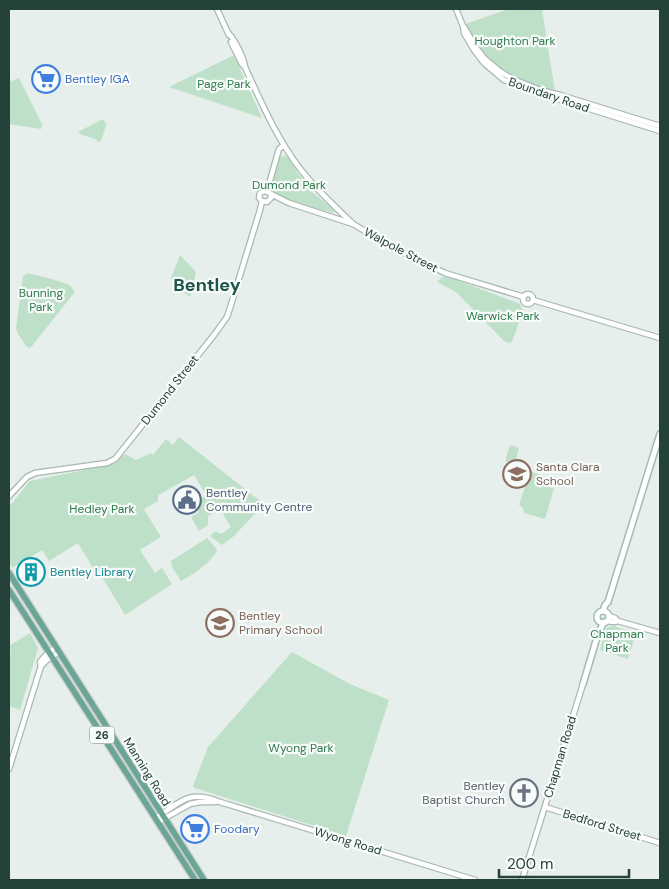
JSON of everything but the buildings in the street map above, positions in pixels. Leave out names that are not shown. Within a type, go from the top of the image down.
[{"type":"main road","name":"Chapman Road","points":[[583,684],[598,634],[605,619],[608,602],[660,434]]},
{"type":"main road","name":"Manning Road","points":[[9,573],[204,880]]},
{"type":"main road","name":"Manning Road","points":[[9,590],[195,880]]},
{"type":"main road","name":"Chapman Road","points":[[605,619],[598,618],[598,614],[603,611],[608,602]]},
{"type":"main road","points":[[603,611],[606,612],[605,619]]},
{"type":"street","points":[[217,9],[237,55],[245,67],[284,145],[296,164],[307,178],[353,224]]},
{"type":"street","name":"Boundary Road","points":[[456,9],[463,26],[485,59],[512,79],[540,90],[660,126]]},
{"type":"street","name":"Boundary Road","points":[[463,26],[467,39],[479,57],[504,80],[532,91],[660,131]]},
{"type":"street","points":[[267,192],[260,193],[259,196],[265,202],[271,198],[267,192],[268,184],[279,149],[284,145]]},
{"type":"street","name":"Walpole Street","points":[[267,192],[280,200],[353,224],[394,248],[445,273],[524,297],[526,304],[530,304],[533,300],[660,338]]},
{"type":"street","name":"Walpole Street","points":[[265,202],[280,200]]},
{"type":"street","name":"Dumond Street","points":[[9,496],[27,477],[35,473],[107,463],[118,457],[227,317],[260,210],[265,202]]},
{"type":"street","points":[[605,619],[616,618],[660,633]]},
{"type":"street","points":[[9,768],[41,666],[58,649]]},
{"type":"street","name":"Chapman Road","points":[[522,880],[583,684]]},
{"type":"street","points":[[151,796],[171,807]]},
{"type":"street","name":"Wyong Road","points":[[163,816],[171,807],[184,800],[199,796],[208,797],[475,880]]},
{"type":"street","name":"Wyong Road","points":[[157,820],[190,804],[220,802]]},
{"type":"street","name":"Bedford Street","points":[[544,807],[660,843]]},
{"type":"green space","name":"Houghton Park","points":[[508,9],[542,9],[555,92],[496,67],[473,38],[466,24]]},
{"type":"green space","name":"Page Park","points":[[234,55],[262,118],[169,87]]},
{"type":"green space","points":[[19,78],[42,124],[41,129],[9,124],[9,82]]},
{"type":"green space","points":[[104,120],[106,125],[100,141],[97,142],[97,140],[78,132]]},
{"type":"green space","name":"Dumond Park","points":[[280,157],[289,158],[312,192],[334,210],[333,213],[289,201],[274,192],[271,185]]},
{"type":"green space","points":[[180,255],[196,272],[190,297],[173,284],[171,278]]},
{"type":"green space","name":"Bunning Park","points":[[27,273],[70,285],[74,291],[29,348],[16,328],[23,277]]},
{"type":"green space","name":"Warwick Park","points":[[442,277],[454,279],[520,304],[523,311],[512,342],[504,341],[456,292],[437,282]]},
{"type":"green space","name":"Hedley Park","points":[[179,437],[264,504],[234,536],[222,545],[210,536],[215,531],[221,534],[231,527],[220,509],[208,516],[208,525],[199,531],[191,517],[199,512],[195,504],[206,495],[194,475],[158,495],[158,501],[144,509],[161,537],[140,550],[155,573],[162,568],[172,584],[125,615],[104,580],[96,573],[78,543],[49,561],[42,550],[12,568],[9,562],[9,507],[30,481],[114,464],[125,454],[136,460],[151,453],[153,455],[166,439],[173,445]]},
{"type":"green space","points":[[510,445],[519,448],[515,464],[505,461]]},
{"type":"green space","points":[[529,471],[544,476],[542,484],[554,488],[545,519],[524,513],[523,508],[519,505]]},
{"type":"green space","points":[[207,538],[217,551],[205,565],[181,581],[172,567],[171,561]]},
{"type":"green space","name":"Chapman Park","points":[[613,626],[636,633],[628,659],[600,650],[606,629]]},
{"type":"green space","points":[[30,633],[38,648],[20,710],[9,706],[9,658],[11,651],[9,646]]},
{"type":"green space","name":"Wyong Park","points":[[292,652],[350,684],[389,700],[346,836],[193,786],[208,747]]},
{"type":"place","name":"Bentley IGA","points":[[46,79]]},
{"type":"place","name":"Santa Clara School","points":[[517,474]]},
{"type":"place","name":"Bentley Community Centre","points":[[187,500]]},
{"type":"place","name":"Bentley Library","points":[[31,572]]},
{"type":"place","name":"Bentley Primary School","points":[[220,623]]},
{"type":"place","name":"Bentley Baptist Church","points":[[524,793]]},
{"type":"place","name":"Foodary","points":[[195,829]]},
{"type":"district","name":"Bentley","points":[[207,285]]}]
